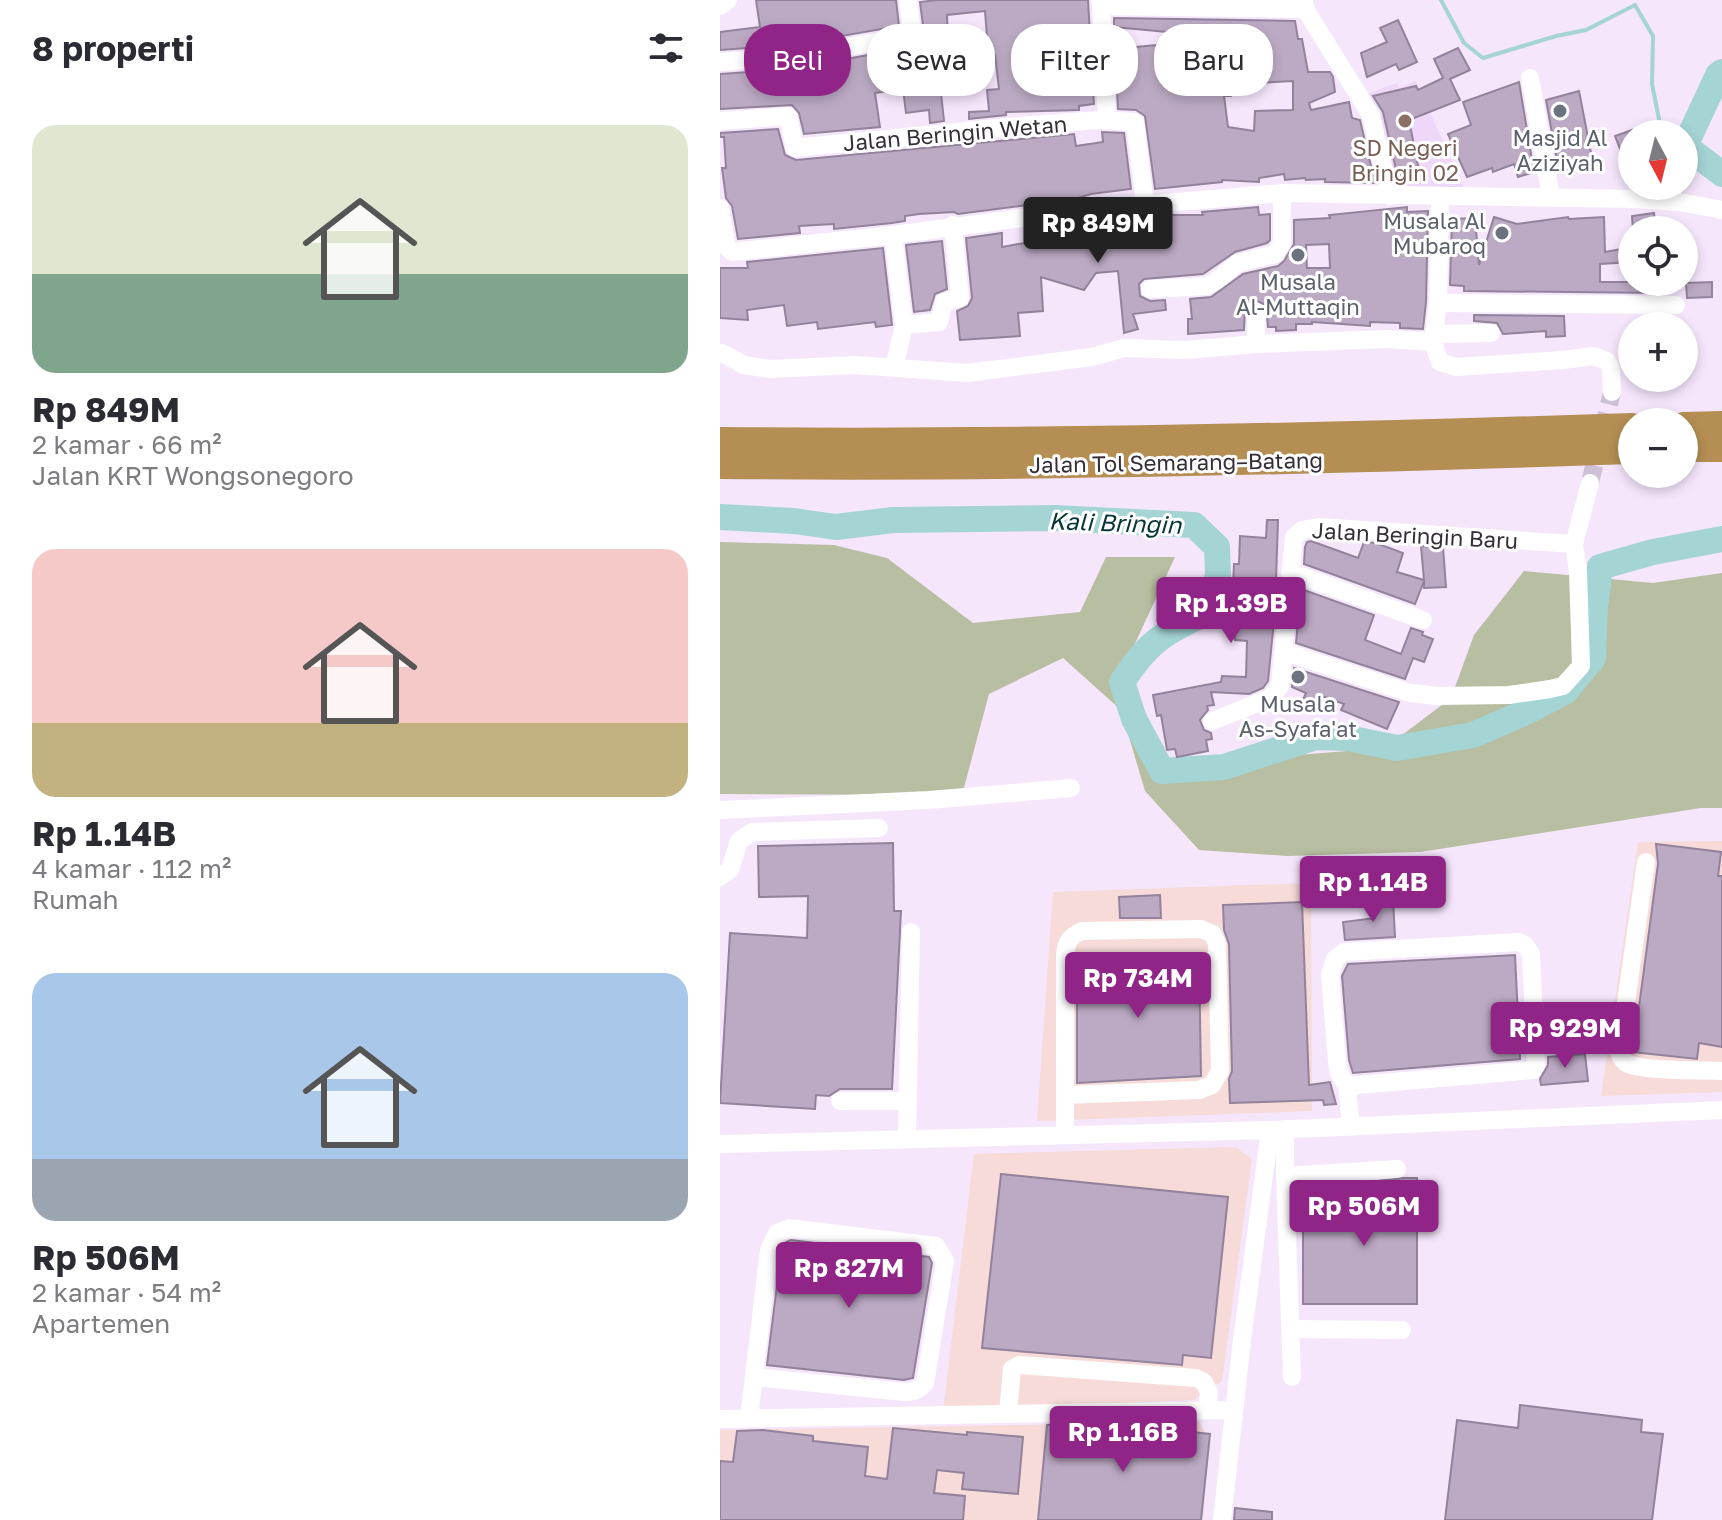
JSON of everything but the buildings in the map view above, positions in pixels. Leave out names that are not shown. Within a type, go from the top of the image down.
[{"type":"highway","points":[[1698,426],[1722,425]]},
{"type":"highway","name":"Jalan Tol Semarang–Batang","points":[[720,441],[900,443],[1307,437],[1618,427]]},
{"type":"highway","points":[[1698,448],[1722,448]]},
{"type":"highway","name":"Jalan Tol Semarang–Batang","points":[[720,465],[901,467],[1312,460],[1618,450]]},
{"type":"street","points":[[720,6],[728,0]]},
{"type":"street","points":[[720,62],[791,57],[910,36],[908,0]]},
{"type":"street","points":[[1107,120],[1101,3],[1304,5],[1371,115],[1390,196]]},
{"type":"street","points":[[1530,78],[1551,197]]},
{"type":"street","name":"Jalan Beringin Wetan","points":[[720,121],[787,116],[790,118],[795,148],[987,128],[1107,120],[1136,123],[1145,205]]},
{"type":"street","points":[[1150,289],[1206,286],[1238,263],[1275,254],[1282,243],[1282,193]]},
{"type":"street","points":[[720,208],[727,247],[732,252],[893,235],[953,225],[1282,193],[1440,198],[1551,197],[1679,202],[1722,210]]},
{"type":"street","points":[[1440,198],[1438,303],[1434,338],[1440,362],[1456,367],[1601,357],[1611,369],[1612,392]]},
{"type":"street","points":[[904,325],[939,322],[944,302],[960,298],[953,225]]},
{"type":"street","points":[[893,235],[904,325],[894,368]]},
{"type":"street","points":[[1438,303],[1676,305]]},
{"type":"street","points":[[1256,312],[1256,344]]},
{"type":"street","points":[[722,353],[744,365],[769,369],[855,365],[967,373],[1092,357],[1124,348],[1187,350],[1491,333]]},
{"type":"street","points":[[1285,652],[1410,693],[1480,696],[1563,686],[1581,666],[1578,571],[1574,544],[1590,483]]},
{"type":"street","name":"Jalan Beringin Baru","points":[[1212,721],[1270,698],[1280,686],[1294,537],[1302,530],[1319,527],[1574,544]]},
{"type":"street","points":[[1290,572],[1423,620]]},
{"type":"street","points":[[720,810],[929,800],[1071,788]]},
{"type":"street","points":[[720,877],[730,870],[739,841],[752,832],[879,828]]},
{"type":"street","points":[[1646,862],[1619,1051],[1622,1060],[1629,1065],[1653,1069],[1722,1071]]},
{"type":"street","points":[[1065,1095],[1199,1090],[1212,1085],[1220,1071],[1217,944],[1213,934],[1201,929],[1082,931],[1072,935],[1065,956],[1065,1095],[1065,1133]]},
{"type":"street","points":[[907,1138],[911,932]]},
{"type":"street","points":[[1347,1086],[1533,1070],[1536,1065],[1531,954],[1525,945],[1518,942],[1344,952],[1335,959],[1330,975],[1337,1061],[1339,1073],[1347,1086],[1351,1127]]},
{"type":"street","points":[[840,1101],[908,1101]]},
{"type":"street","points":[[720,1144],[1278,1130],[1722,1110]]},
{"type":"street","points":[[1278,1130],[1285,1176],[1292,1377]]},
{"type":"street","points":[[1222,1520],[1234,1410],[1278,1130]]},
{"type":"street","points":[[1285,1176],[1397,1169]]},
{"type":"street","points":[[749,1418],[769,1250],[777,1233],[789,1228],[922,1244],[936,1246],[942,1253],[945,1261],[925,1383],[920,1388],[904,1392],[754,1377]]},
{"type":"street","points":[[1292,1329],[1402,1330]]},
{"type":"street","points":[[1008,1413],[1012,1369],[1019,1365],[1196,1378],[1204,1382],[1209,1392],[1207,1409]]},
{"type":"street","points":[[720,1419],[1234,1410]]},
{"type":"shaded area","name":"SD Negeri Bringin 02","points":[[1416,81],[1464,188],[1394,192],[1366,94],[1397,83],[1399,88]]},
{"type":"shaded area","points":[[1722,841],[1722,1092],[1601,1096],[1638,842]]},
{"type":"shaded area","points":[[1311,883],[1312,1111],[1037,1121],[1053,892]]},
{"type":"shaded area","points":[[1235,1147],[1252,1159],[1222,1381],[1193,1400],[943,1411],[974,1154]]},
{"type":"shaded area","points":[[1199,1422],[1209,1439],[1203,1520],[720,1520],[720,1430]]},
{"type":"green space","points":[[720,542],[834,545],[887,558],[973,623],[1080,612],[1106,557],[1175,557],[1132,650],[1138,705],[1166,756],[1177,766],[1210,771],[1284,756],[1385,748],[1451,698],[1474,635],[1524,571],[1653,583],[1722,573],[1722,808],[1701,808],[1420,852],[1287,856],[1199,850],[1145,791],[1121,710],[1063,658],[989,694],[962,795],[720,794]]},
{"type":"waterway","points":[[1441,0],[1464,43],[1483,58],[1586,30],[1635,5],[1653,36],[1652,84],[1659,120]]},
{"type":"waterway","points":[[1722,72],[1685,146],[1722,174]]},
{"type":"waterway","name":"Kali Bringin","points":[[720,517],[836,527],[893,520],[1055,518],[1194,525],[1217,547],[1218,576],[1204,614],[1157,640],[1122,682],[1134,719],[1162,771],[1224,767],[1316,737],[1348,738],[1397,748],[1473,735],[1565,692],[1593,658],[1600,567],[1653,552],[1722,539]]},
{"type":"tunnel","points":[[1590,483],[1612,392]]},
{"type":"place","name":"Masjid Al Aziziyah","points":[[1560,111]]},
{"type":"place","name":"SD Negeri Bringin 02","points":[[1405,121]]},
{"type":"place","name":"Musala Al Mubaroq","points":[[1502,233]]},
{"type":"place","name":"Musala Al-Muttaqin","points":[[1298,255]]},
{"type":"place","name":"Musala As-Syafa'at","points":[[1298,677]]}]
